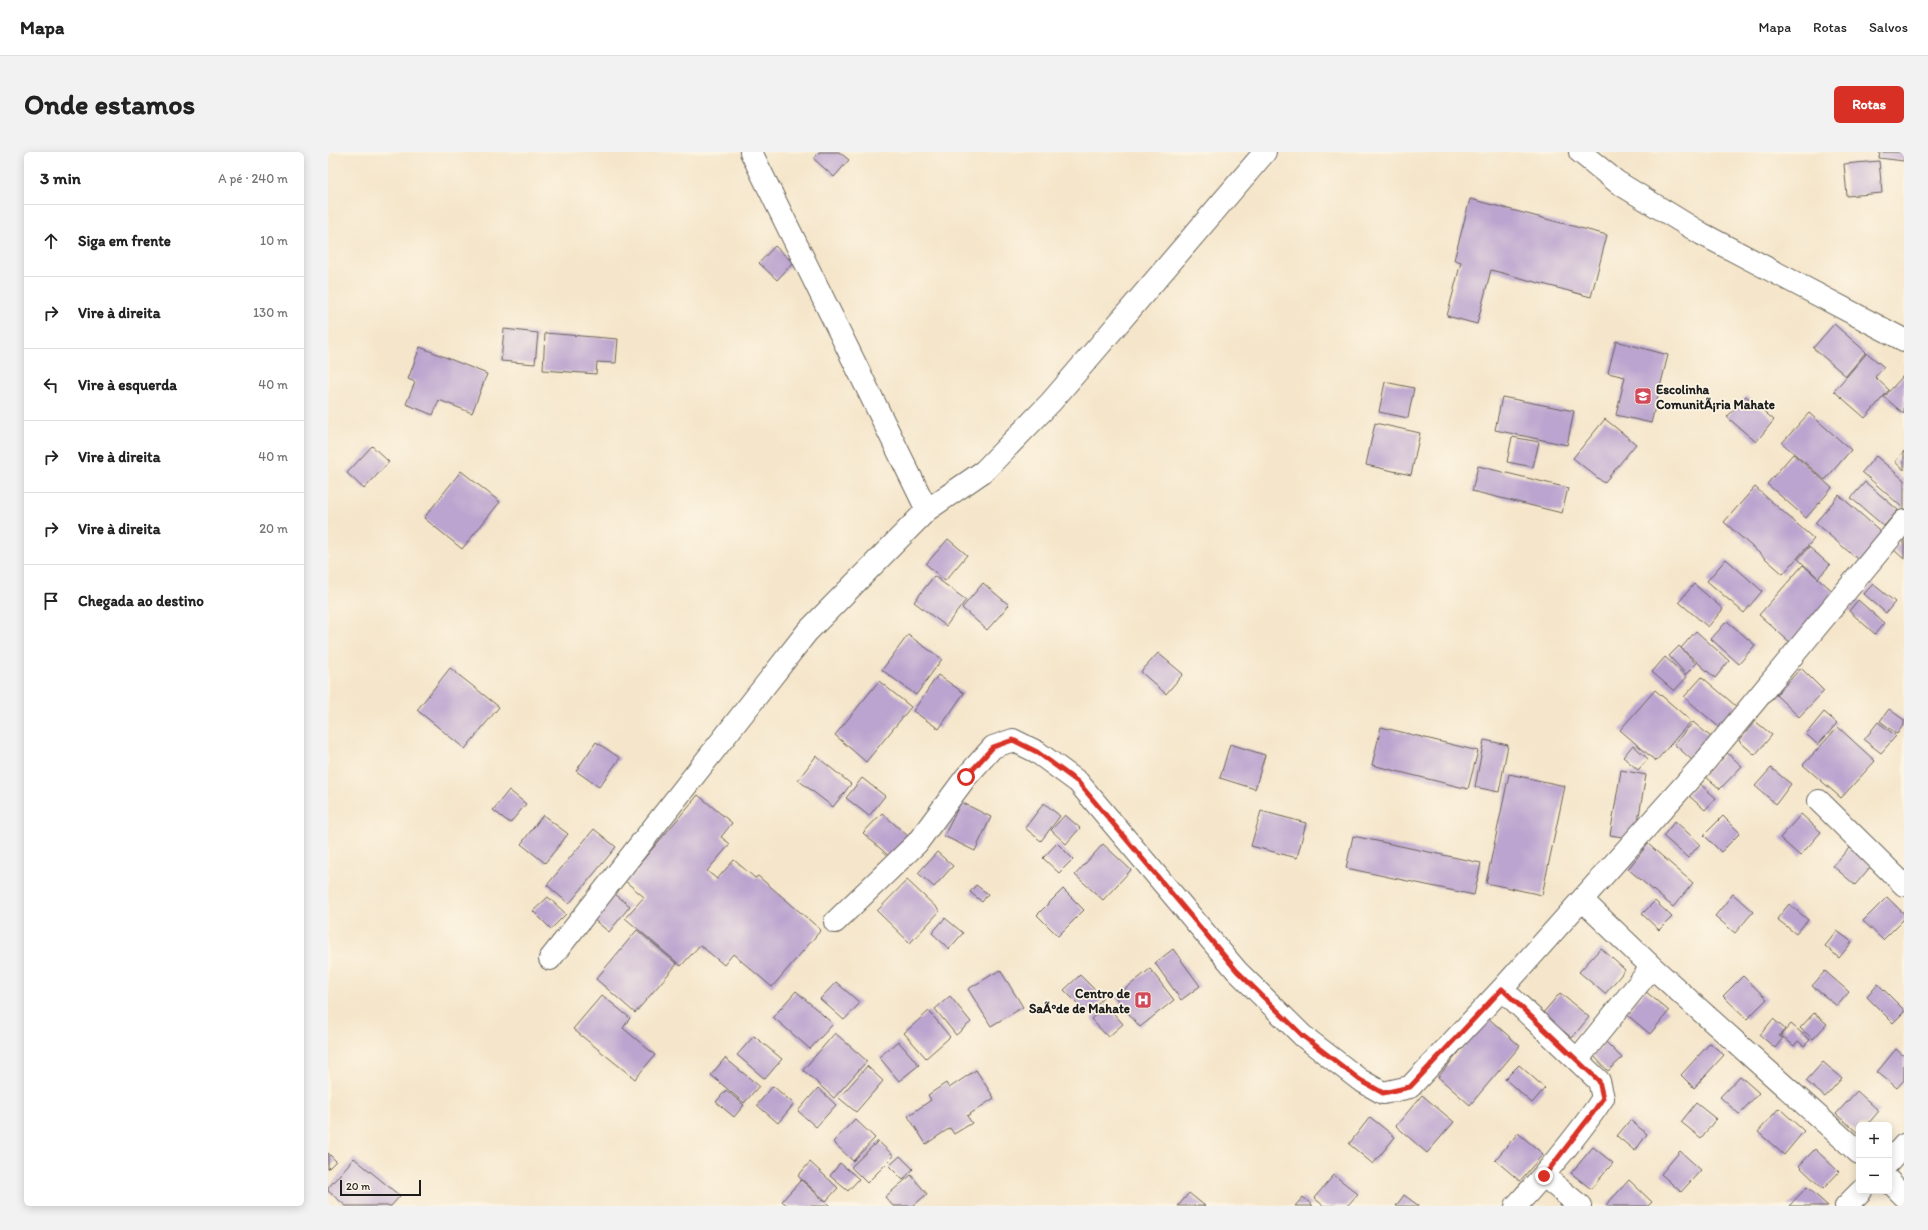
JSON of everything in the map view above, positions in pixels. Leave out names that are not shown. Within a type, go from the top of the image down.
[{"type":"street","points":[[751,152],[927,510]]},
{"type":"street","points":[[550,960],[807,632],[927,510],[984,471],[1052,402],[1265,152]]},
{"type":"street","points":[[1580,152],[1617,182],[1702,234],[1904,340]]},
{"type":"street","points":[[835,922],[917,843],[966,777],[993,747],[1013,740],[1037,752],[1078,782],[1237,971],[1303,1036],[1360,1080],[1383,1093],[1410,1087],[1502,989],[1703,764],[1904,521]]},
{"type":"street","points":[[1819,800],[1904,885]]},
{"type":"street","points":[[1582,900],[1652,967],[1856,1150]]},
{"type":"street","points":[[1577,1060],[1652,967]]},
{"type":"street","points":[[1502,989],[1599,1081],[1603,1098],[1544,1176],[1516,1206]]},
{"type":"street","points":[[1892,1159],[1904,1145]]},
{"type":"street","points":[[1544,1176],[1580,1206]]},
{"type":"street","points":[[1892,1184],[1904,1196]]},
{"type":"street","points":[[1846,1206],[1858,1194]]},
{"type":"building","points":[[819,152],[839,152],[849,160],[834,177],[814,159]]},
{"type":"building","points":[[1880,152],[1904,152],[1904,161],[1879,158]]},
{"type":"building","points":[[1879,161],[1882,193],[1847,196],[1844,164]]},
{"type":"building","points":[[1470,199],[1607,235],[1591,297],[1491,270],[1477,324],[1447,316],[1461,262],[1454,260]]},
{"type":"building","points":[[775,246],[793,263],[777,280],[759,263]]},
{"type":"building","points":[[1834,324],[1866,352],[1846,376],[1813,348]]},
{"type":"building","points":[[504,329],[538,333],[535,364],[501,361]]},
{"type":"building","points":[[545,333],[618,339],[616,363],[597,362],[596,374],[543,370]]},
{"type":"building","points":[[1616,341],[1668,355],[1651,423],[1616,415],[1625,377],[1608,373]]},
{"type":"building","points":[[420,347],[487,374],[472,413],[439,400],[433,415],[406,404],[415,382],[408,379]]},
{"type":"building","points":[[1867,353],[1884,367],[1875,377],[1889,390],[1865,418],[1834,391]]},
{"type":"building","points":[[1904,375],[1904,414],[1884,397]]},
{"type":"building","points":[[1385,382],[1414,388],[1408,418],[1379,412]]},
{"type":"building","points":[[1746,396],[1774,420],[1756,442],[1727,417]]},
{"type":"building","points":[[1502,397],[1574,411],[1567,445],[1495,430]]},
{"type":"building","points":[[1809,413],[1851,450],[1825,480],[1782,443]]},
{"type":"building","points":[[1605,419],[1636,444],[1604,483],[1573,458]]},
{"type":"building","points":[[1375,423],[1420,433],[1411,475],[1366,465]]},
{"type":"building","points":[[1512,437],[1539,442],[1533,467],[1507,462]]},
{"type":"building","points":[[372,446],[389,462],[364,489],[347,473]]},
{"type":"building","points":[[1904,451],[1904,470],[1895,462]]},
{"type":"building","points":[[1793,454],[1832,488],[1806,518],[1767,484]]},
{"type":"building","points":[[1876,456],[1904,480],[1904,509],[1862,472]]},
{"type":"building","points":[[1478,466],[1568,488],[1562,513],[1472,491]]},
{"type":"building","points":[[461,471],[500,502],[462,549],[424,518]]},
{"type":"building","points":[[1865,482],[1898,510],[1884,526],[1851,498]]},
{"type":"building","points":[[1755,487],[1814,539],[1783,574],[1724,522]]},
{"type":"building","points":[[1839,495],[1886,536],[1862,563],[1815,523]]},
{"type":"building","points":[[1904,538],[1904,559],[1894,550]]},
{"type":"building","points":[[948,539],[967,555],[945,581],[926,564]]},
{"type":"building","points":[[1809,547],[1830,565],[1818,578],[1798,559]]},
{"type":"building","points":[[1726,559],[1762,591],[1744,613],[1707,581]]},
{"type":"building","points":[[1803,565],[1836,594],[1793,645],[1759,615]]},
{"type":"building","points":[[934,576],[966,600],[946,626],[914,602]]},
{"type":"building","points":[[983,583],[1009,605],[987,630],[962,608]]},
{"type":"building","points":[[1694,584],[1723,609],[1708,627],[1679,602]]},
{"type":"building","points":[[1873,584],[1895,602],[1886,613],[1864,594]]},
{"type":"building","points":[[1858,600],[1884,623],[1875,634],[1849,611]]},
{"type":"building","points":[[1727,621],[1755,645],[1739,664],[1711,639]]},
{"type":"building","points":[[1696,631],[1729,661],[1715,678],[1681,648]]},
{"type":"building","points":[[908,635],[942,659],[916,695],[882,670]]},
{"type":"building","points":[[1679,646],[1696,664],[1686,674],[1669,656]]},
{"type":"building","points":[[1158,653],[1183,674],[1166,694],[1141,672]]},
{"type":"building","points":[[1665,657],[1687,677],[1674,691],[1652,672]]},
{"type":"building","points":[[450,668],[499,707],[465,749],[417,710]]},
{"type":"building","points":[[1801,668],[1824,691],[1799,717],[1776,695]]},
{"type":"building","points":[[938,675],[964,693],[939,729],[913,711]]},
{"type":"building","points":[[1702,677],[1737,707],[1720,728],[1684,697]]},
{"type":"building","points":[[879,681],[911,707],[866,762],[835,735]]},
{"type":"building","points":[[1655,690],[1691,721],[1656,761],[1620,730]]},
{"type":"building","points":[[1889,709],[1904,720],[1904,724],[1897,734],[1880,721]]},
{"type":"building","points":[[1824,712],[1837,723],[1818,745],[1806,734]]},
{"type":"building","points":[[1755,721],[1772,735],[1755,755],[1739,741]]},
{"type":"building","points":[[1693,722],[1711,737],[1692,760],[1674,744]]},
{"type":"building","points":[[1878,722],[1896,736],[1881,753],[1864,740]]},
{"type":"building","points":[[1381,727],[1478,751],[1468,789],[1372,765]]},
{"type":"building","points":[[1838,727],[1875,761],[1841,798],[1803,765]]},
{"type":"building","points":[[1484,740],[1508,745],[1499,792],[1475,787]]},
{"type":"building","points":[[596,742],[620,758],[599,787],[576,771]]},
{"type":"building","points":[[1230,744],[1265,755],[1255,789],[1220,778]]},
{"type":"building","points":[[1633,745],[1648,759],[1638,770],[1623,757]]},
{"type":"building","points":[[1726,752],[1742,766],[1720,789],[1704,775]]},
{"type":"building","points":[[816,756],[851,784],[833,807],[798,780]]},
{"type":"building","points":[[1771,768],[1791,784],[1776,804],[1755,786]]},
{"type":"building","points":[[1621,770],[1646,775],[1635,839],[1610,835]]},
{"type":"building","points":[[1509,774],[1565,786],[1542,895],[1486,883]]},
{"type":"building","points":[[862,778],[885,796],[869,816],[846,798]]},
{"type":"building","points":[[1699,783],[1716,798],[1705,810],[1688,795]]},
{"type":"building","points":[[509,790],[526,804],[510,823],[493,810]]},
{"type":"building","points":[[698,795],[732,823],[721,837],[730,844],[707,871],[717,879],[734,860],[755,878],[758,876],[821,930],[772,987],[733,954],[724,965],[700,945],[681,966],[625,918],[644,897],[625,881]]},
{"type":"building","points":[[961,802],[991,817],[975,851],[944,836]]},
{"type":"building","points":[[1044,803],[1060,816],[1041,841],[1025,828]]},
{"type":"building","points":[[1261,811],[1306,823],[1297,858],[1251,846]]},
{"type":"building","points":[[882,813],[909,837],[891,858],[863,833]]},
{"type":"building","points":[[1801,814],[1821,832],[1800,856],[1780,838]]},
{"type":"building","points":[[543,815],[568,834],[545,863],[521,844]]},
{"type":"building","points":[[1065,815],[1080,828],[1066,844],[1051,830]]},
{"type":"building","points":[[1723,816],[1740,833],[1721,852],[1704,835]]},
{"type":"building","points":[[1675,821],[1700,844],[1688,858],[1663,836]]},
{"type":"building","points":[[594,829],[616,847],[569,904],[547,885]]},
{"type":"building","points":[[1353,836],[1481,863],[1474,895],[1346,868]]},
{"type":"building","points":[[1057,843],[1073,859],[1059,873],[1043,858]]},
{"type":"building","points":[[1103,844],[1131,870],[1103,900],[1075,875]]},
{"type":"building","points":[[1648,844],[1693,883],[1673,907],[1628,869]]},
{"type":"building","points":[[1849,848],[1871,866],[1855,885],[1833,866]]},
{"type":"building","points":[[937,852],[953,866],[934,887],[918,873]]},
{"type":"building","points":[[907,880],[940,911],[910,943],[877,911]]},
{"type":"building","points":[[976,885],[988,894],[982,902],[970,892]]},
{"type":"building","points":[[1063,889],[1084,910],[1058,936],[1037,915]]},
{"type":"building","points":[[615,894],[630,906],[609,932],[593,919]]},
{"type":"building","points":[[1733,894],[1753,912],[1735,933],[1715,916]]},
{"type":"building","points":[[548,897],[566,914],[551,929],[533,911]]},
{"type":"building","points":[[1887,897],[1904,914],[1904,919],[1883,940],[1863,921]]},
{"type":"building","points":[[1655,901],[1672,917],[1659,930],[1642,914]]},
{"type":"building","points":[[1789,904],[1808,920],[1796,934],[1777,919]]},
{"type":"building","points":[[945,918],[963,933],[949,949],[932,933]]},
{"type":"building","points":[[637,930],[677,964],[635,1013],[596,979]]},
{"type":"building","points":[[1837,931],[1852,942],[1839,958],[1825,946]]},
{"type":"building","points":[[1601,948],[1625,970],[1605,994],[1579,972]]},
{"type":"building","points":[[1173,949],[1200,986],[1181,1000],[1155,963]]},
{"type":"building","points":[[1150,969],[1174,1000],[1140,1027],[1115,997]]},
{"type":"building","points":[[1000,970],[1023,1007],[991,1026],[968,989]]},
{"type":"building","points":[[1825,971],[1849,992],[1837,1006],[1812,986]]},
{"type":"building","points":[[1080,975],[1103,998],[1088,1014],[1064,990]]},
{"type":"building","points":[[1743,976],[1767,999],[1747,1019],[1723,996]]},
{"type":"building","points":[[836,982],[860,1003],[844,1020],[820,999]]},
{"type":"building","points":[[1878,984],[1904,1010],[1904,1012],[1893,1023],[1867,997]]},
{"type":"building","points":[[796,991],[833,1024],[810,1049],[773,1017]]},
{"type":"building","points":[[1645,991],[1669,1011],[1650,1034],[1626,1014]]},
{"type":"building","points":[[1560,993],[1589,1017],[1572,1038],[1542,1014]]},
{"type":"building","points":[[602,995],[630,1018],[623,1028],[655,1055],[635,1079],[573,1029]]},
{"type":"building","points":[[950,996],[971,1022],[956,1035],[935,1009]]},
{"type":"building","points":[[1106,1005],[1123,1024],[1108,1037],[1091,1019]]},
{"type":"building","points":[[929,1011],[950,1037],[926,1058],[904,1033]]},
{"type":"building","points":[[1814,1013],[1827,1024],[1813,1039],[1800,1028]]},
{"type":"building","points":[[1488,1018],[1520,1046],[1470,1105],[1438,1077]]},
{"type":"building","points":[[1773,1019],[1785,1029],[1779,1036],[1783,1038],[1775,1048],[1760,1035]]},
{"type":"building","points":[[1791,1024],[1810,1040],[1804,1046],[1798,1041],[1794,1046],[1781,1035]]},
{"type":"building","points":[[835,1033],[867,1061],[834,1098],[803,1070]]},
{"type":"building","points":[[754,1036],[782,1059],[765,1079],[737,1055]]},
{"type":"building","points":[[898,1041],[919,1065],[899,1081],[879,1057]]},
{"type":"building","points":[[1606,1042],[1622,1058],[1608,1071],[1593,1055]]},
{"type":"building","points":[[1710,1043],[1724,1055],[1694,1088],[1681,1075]]},
{"type":"building","points":[[1896,1049],[1904,1056],[1904,1080],[1897,1088],[1877,1072]]},
{"type":"building","points":[[725,1058],[759,1086],[744,1103],[711,1075]]},
{"type":"building","points":[[1823,1062],[1842,1078],[1825,1097],[1806,1081]]},
{"type":"building","points":[[1519,1065],[1545,1088],[1532,1103],[1505,1079]]},
{"type":"building","points":[[867,1066],[883,1081],[856,1112],[839,1098]]},
{"type":"building","points":[[976,1070],[994,1098],[967,1116],[972,1123],[954,1134],[950,1128],[926,1144],[908,1116],[931,1100],[928,1095],[946,1083],[949,1088]]},
{"type":"building","points":[[1740,1076],[1759,1093],[1739,1114],[1720,1097]]},
{"type":"building","points":[[773,1086],[794,1104],[778,1123],[757,1105]]},
{"type":"building","points":[[818,1088],[836,1105],[816,1127],[798,1111]]},
{"type":"building","points":[[726,1090],[744,1105],[734,1117],[716,1102]]},
{"type":"building","points":[[1857,1091],[1879,1111],[1870,1122],[1856,1122],[1856,1131],[1836,1114]]},
{"type":"building","points":[[1422,1095],[1454,1122],[1427,1153],[1396,1126]]},
{"type":"building","points":[[1696,1103],[1716,1119],[1701,1138],[1681,1122]]},
{"type":"building","points":[[1779,1108],[1804,1131],[1784,1155],[1758,1132]]},
{"type":"building","points":[[1370,1117],[1395,1137],[1373,1164],[1349,1144]]},
{"type":"building","points":[[855,1119],[875,1138],[853,1161],[833,1142]]},
{"type":"building","points":[[1630,1120],[1647,1134],[1635,1151],[1617,1136]]},
{"type":"building","points":[[1518,1133],[1543,1154],[1520,1181],[1495,1160]]},
{"type":"building","points":[[878,1141],[894,1156],[867,1183],[851,1167]]},
{"type":"building","points":[[1593,1147],[1613,1163],[1591,1189],[1571,1173]]},
{"type":"building","points":[[1815,1149],[1839,1172],[1823,1189],[1799,1166]]},
{"type":"building","points":[[1680,1151],[1701,1170],[1681,1192],[1661,1174]]},
{"type":"building","points":[[328,1153],[336,1161],[328,1169]]},
{"type":"building","points":[[900,1156],[913,1169],[903,1180],[889,1166]]},
{"type":"building","points":[[354,1158],[400,1196],[391,1206],[346,1206],[328,1191],[328,1188]]},
{"type":"building","points":[[810,1162],[838,1188],[826,1201],[798,1176]]},
{"type":"building","points":[[840,1163],[859,1179],[848,1191],[830,1176]]},
{"type":"building","points":[[911,1175],[927,1194],[913,1206],[893,1206],[885,1197]]},
{"type":"building","points":[[1334,1175],[1358,1194],[1347,1206],[1324,1206],[1314,1198]]},
{"type":"building","points":[[801,1180],[830,1206],[788,1206],[782,1201]]},
{"type":"building","points":[[1629,1180],[1652,1202],[1648,1206],[1607,1206],[1606,1205]]},
{"type":"building","points":[[1807,1187],[1828,1206],[1789,1206]]},
{"type":"building","points":[[1189,1193],[1205,1206],[1178,1206]]},
{"type":"building","points":[[1404,1195],[1419,1206],[1396,1206]]},
{"type":"building","points":[[1303,1197],[1313,1206],[1295,1206]]},
{"type":"place","name":"Escolinha ComunitÃ¡ria Mahate","points":[[1643,396]]},
{"type":"place","name":"Centro de SaÃºde de Mahate","points":[[1143,1000]]},
{"type":"route","points":[[966,777],[993,747],[1013,740],[1037,752],[1078,782],[1237,971],[1303,1036],[1360,1080],[1383,1093],[1410,1087],[1502,989],[1599,1081],[1603,1098],[1544,1176]]}]
